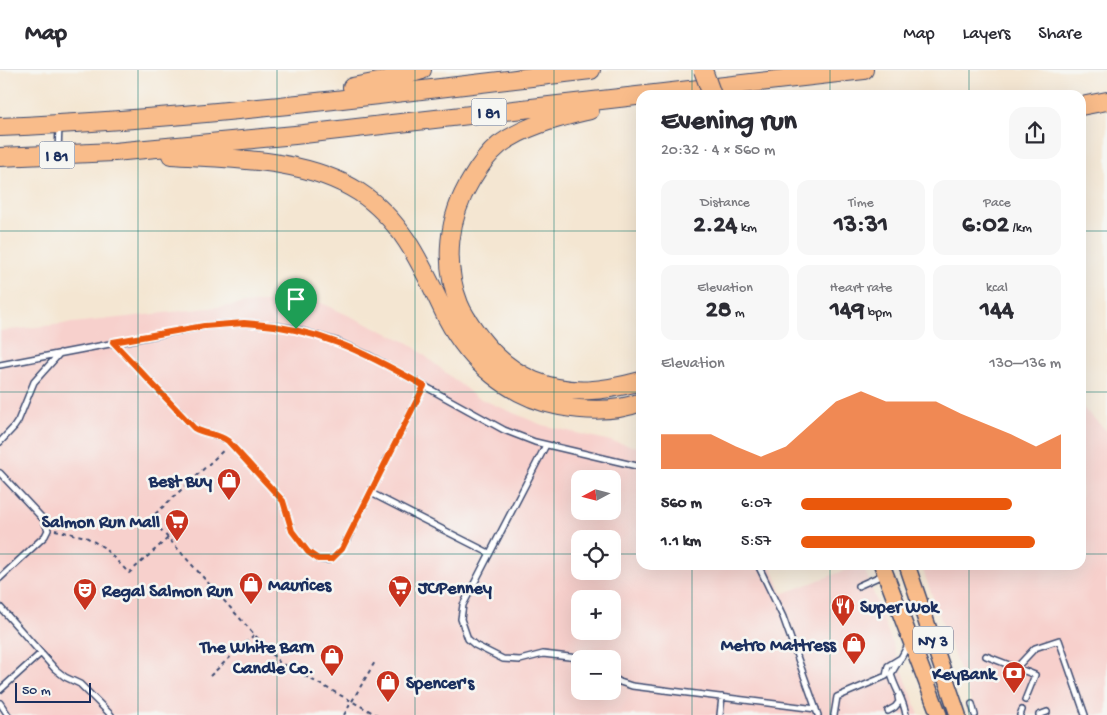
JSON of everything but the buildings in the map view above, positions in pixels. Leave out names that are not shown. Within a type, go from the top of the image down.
[{"type":"highway","points":[[123,120],[316,94],[384,81],[422,70]]},
{"type":"highway","name":"I 81","points":[[0,127],[123,120],[277,106],[591,70]]},
{"type":"highway","points":[[703,70],[710,90]]},
{"type":"highway","name":"I 81","points":[[686,90],[864,70]]},
{"type":"highway","name":"I 81","points":[[0,157],[58,156],[114,152],[296,135],[636,96]]},
{"type":"highway","points":[[636,97],[545,121],[518,133],[498,146],[479,166],[462,194],[452,222],[449,244],[452,278],[459,304],[470,324],[491,351],[508,366],[534,380],[559,388],[588,392],[613,389],[636,382]]},
{"type":"highway","points":[[1086,105],[1107,101]]},
{"type":"highway","points":[[114,152],[248,160],[306,170],[340,181],[360,192],[383,210],[396,226],[427,274],[448,319],[470,352],[491,375],[511,389],[546,404],[592,411],[636,403]]},
{"type":"main road","name":"NY 3","points":[[884,570],[939,715]]},
{"type":"main road","name":"NY 3","points":[[909,570],[958,715]]},
{"type":"lane","points":[[58,156],[60,124]]},
{"type":"lane","points":[[0,365],[113,342],[224,324],[277,326],[336,341],[370,356],[504,430],[546,445],[636,466]]},
{"type":"lane","points":[[113,342],[194,428],[199,432],[224,437],[231,443],[283,501],[287,509],[290,525],[296,537],[308,552],[318,559],[332,559],[342,549],[424,386]]},
{"type":"lane","points":[[0,442],[18,421],[34,382],[60,353]]},
{"type":"lane","points":[[546,445],[461,610],[462,624],[471,642],[509,661],[543,654],[571,657]]},
{"type":"lane","points":[[0,473],[44,520],[48,528],[45,536],[0,578]]},
{"type":"lane","points":[[371,492],[489,553]]},
{"type":"lane","points":[[760,570],[783,616],[818,715]]},
{"type":"lane","points":[[858,586],[882,570]]},
{"type":"lane","points":[[0,608],[55,669],[80,684],[111,715]]},
{"type":"lane","points":[[888,710],[895,707],[899,702],[891,674],[911,640]]},
{"type":"lane","points":[[1017,667],[1035,648],[1059,640],[1085,715]]},
{"type":"lane","points":[[0,690],[41,654]]},
{"type":"lane","points":[[986,656],[1017,667],[1035,676],[1025,700]]},
{"type":"lane","points":[[834,715],[838,697],[886,676],[888,666],[900,659]]},
{"type":"lane","points":[[621,682],[632,686],[816,709]]},
{"type":"lane","points":[[898,694],[904,703],[906,715]]},
{"type":"lane","points":[[720,715],[722,697]]},
{"type":"lane","points":[[0,703],[8,715]]},
{"type":"lane","points":[[972,704],[975,715]]},
{"type":"lane","points":[[1039,715],[1048,712]]},
{"type":"path","points":[[231,443],[151,518],[279,662],[377,715]]},
{"type":"path","points":[[48,528],[86,537],[103,547],[129,573],[168,538]]},
{"type":"path","points":[[210,676],[255,634]]},
{"type":"path","points":[[344,715],[376,660]]},
{"type":"shaded area","name":"Salmon Run Mall","points":[[308,297],[409,343],[476,397],[542,425],[636,447],[636,570],[773,570],[782,594],[846,570],[865,570],[919,715],[0,715],[0,331]]},
{"type":"shaded area","points":[[1086,411],[1107,431],[1107,715],[976,715],[923,570],[1086,570]]},
{"type":"place","name":"Best Buy","points":[[229,501]]},
{"type":"place","name":"Salmon Run Mall","points":[[177,542]]},
{"type":"place","name":"Maurices","points":[[251,605]]},
{"type":"place","name":"JCPenney","points":[[400,608]]},
{"type":"place","name":"Regal Salmon Run","points":[[85,611]]},
{"type":"place","name":"Super Wok","points":[[843,627]]},
{"type":"place","name":"Metro Mattress","points":[[854,665]]},
{"type":"place","name":"The White Barn Candle Co.","points":[[332,677]]},
{"type":"place","name":"KeyBank","points":[[1014,694]]},
{"type":"place","name":"Spencer's","points":[[388,703]]},
{"type":"route","points":[[224,324],[261,324],[296,329],[336,341],[370,356],[424,386],[342,549],[332,559],[327,560],[318,559],[308,552],[292,531],[286,505],[228,441],[219,435],[199,432],[194,428],[113,342],[224,324]]}]
